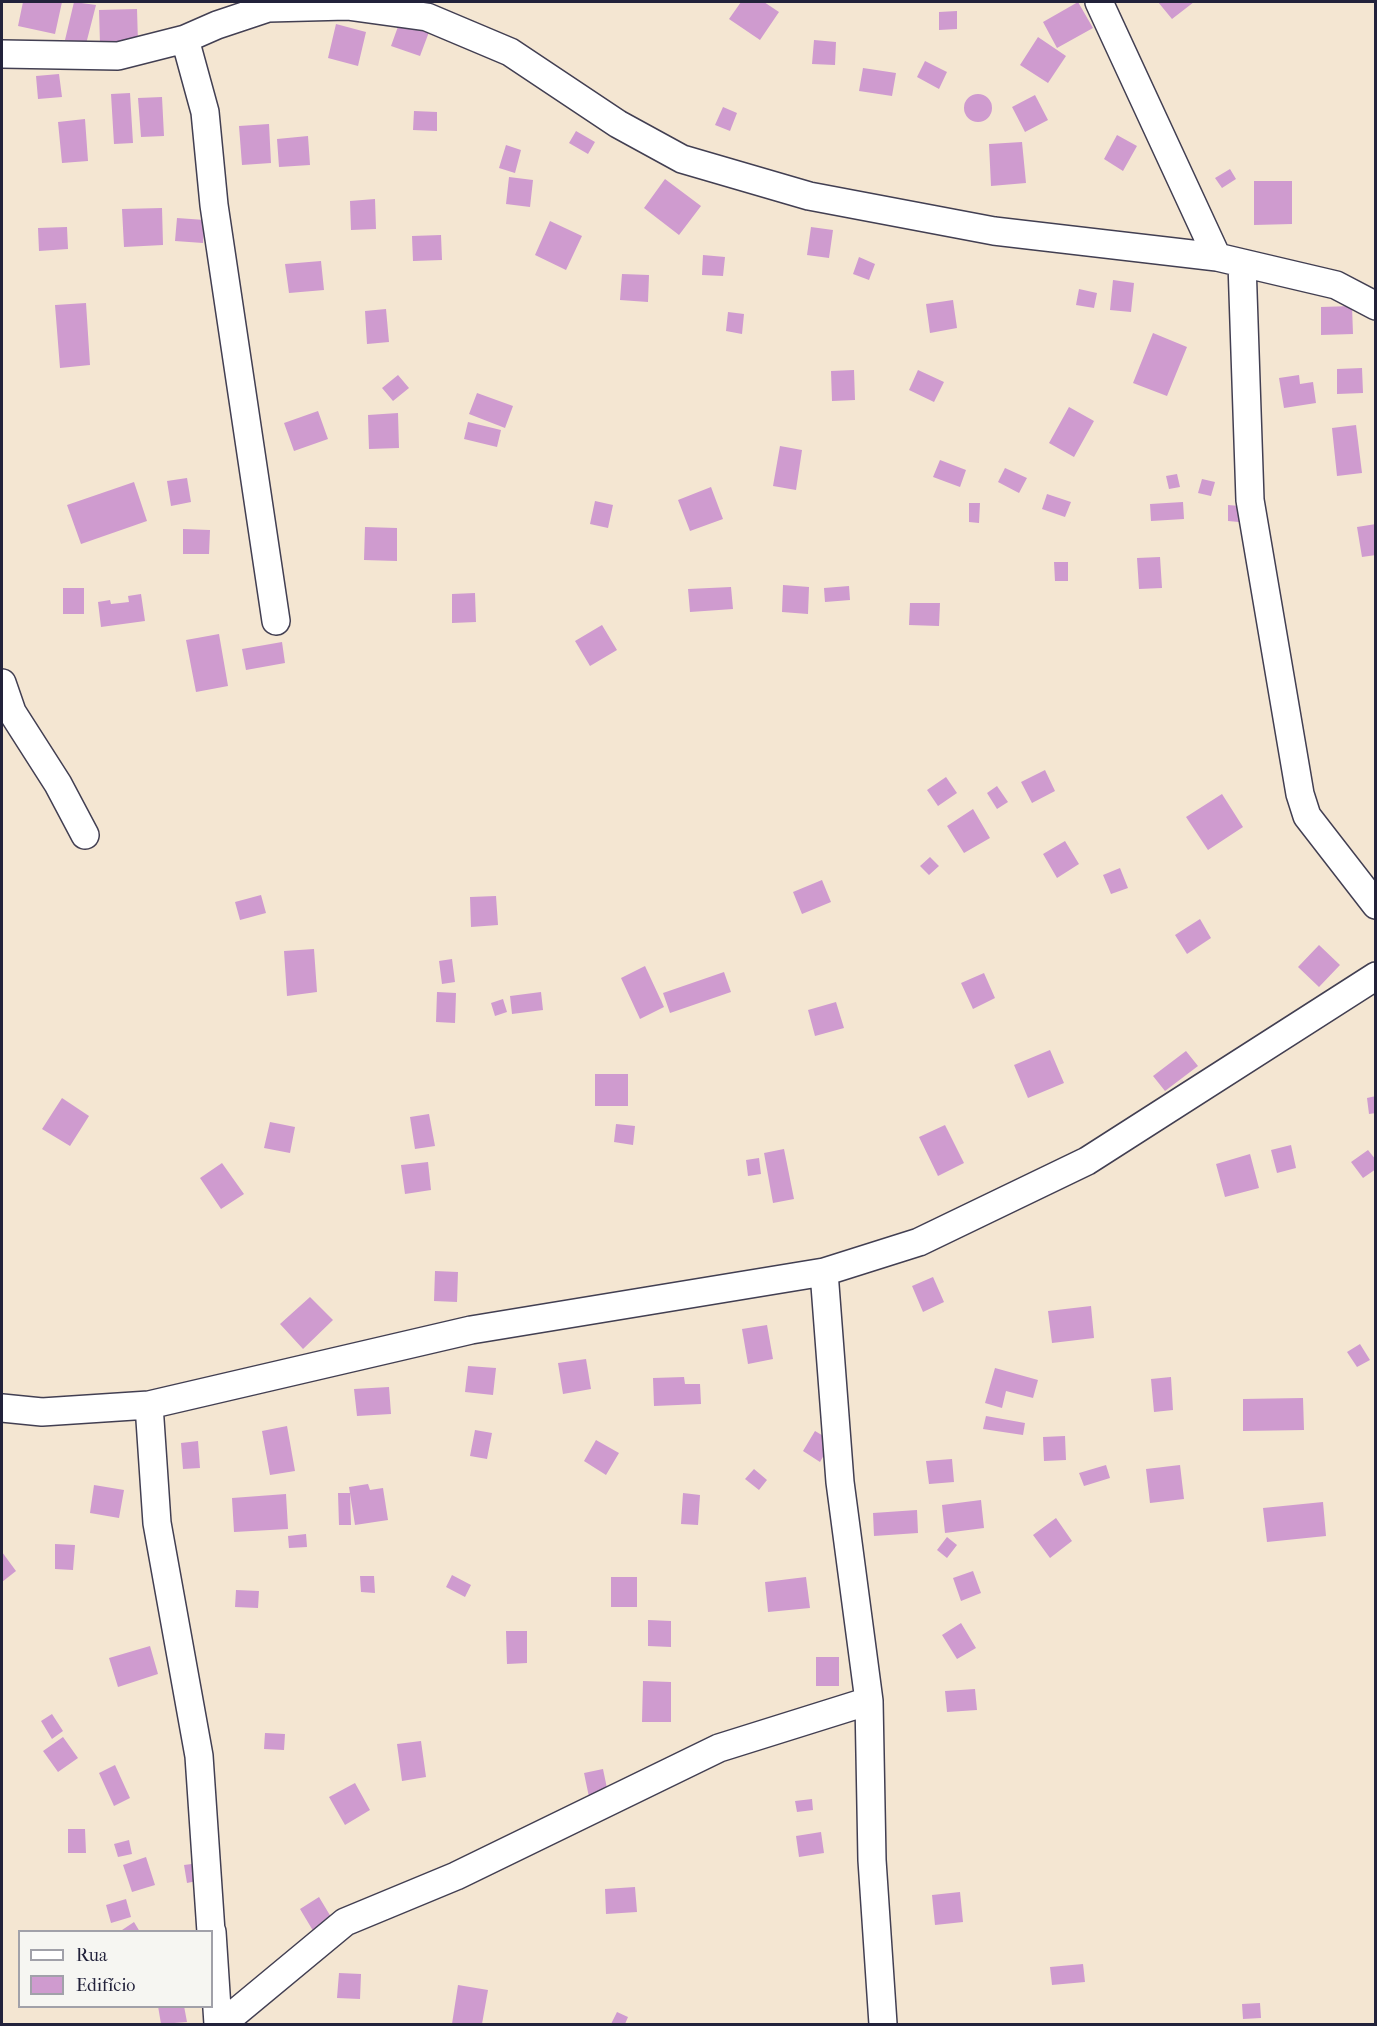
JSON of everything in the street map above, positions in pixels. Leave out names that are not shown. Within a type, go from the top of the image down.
[{"type":"street","points":[[1099,2],[1230,260],[1250,500],[1300,794],[1307,816],[1376,905]]},
{"type":"street","points":[[2,54],[118,56],[185,39],[217,25],[268,8],[348,6],[427,17],[510,52],[618,123],[682,159],[809,196],[994,231],[1230,260],[1336,285],[1376,306]]},
{"type":"street","points":[[185,39],[205,112],[214,205],[276,621]]},
{"type":"street","points":[[2,684],[12,712],[58,784],[85,835]]},
{"type":"street","points":[[2,1408],[42,1412],[149,1405],[471,1330],[824,1272],[919,1242],[1088,1161],[1376,976]]},
{"type":"street","points":[[824,1272],[840,1482],[869,1701],[872,1860],[883,2025]]},
{"type":"street","points":[[149,1405],[157,1523],[199,1756],[212,1930]]},
{"type":"street","points":[[220,2025],[345,1922],[456,1876],[719,1748],[869,1701]]},
{"type":"street","points":[[213,1944],[220,2025]]},
{"type":"building","points":[[23,2],[62,2],[55,34],[18,26]]},
{"type":"building","points":[[74,2],[96,5],[86,44],[65,40]]},
{"type":"building","points":[[741,2],[764,2],[779,12],[760,40],[729,19]]},
{"type":"building","points":[[1078,2],[1093,28],[1057,48],[1043,22]]},
{"type":"building","points":[[1158,2],[1194,2],[1172,19]]},
{"type":"building","points":[[137,9],[138,43],[100,44],[99,10]]},
{"type":"building","points":[[957,11],[957,29],[939,30],[939,12]]},
{"type":"building","points":[[400,21],[429,32],[420,56],[391,46]]},
{"type":"building","points":[[336,24],[366,32],[358,66],[328,58]]},
{"type":"building","points":[[1038,37],[1066,56],[1048,83],[1020,65]]},
{"type":"building","points":[[814,40],[836,42],[835,65],[812,64]]},
{"type":"building","points":[[925,61],[947,72],[939,89],[917,77]]},
{"type":"building","points":[[863,68],[896,73],[892,96],[859,91]]},
{"type":"building","points":[[59,74],[62,97],[38,99],[36,76]]},
{"type":"building","points":[[130,93],[133,143],[114,144],[111,94]]},
{"type":"building","points":[[978,94],[988,98],[992,108],[988,118],[978,122],[968,118],[964,108],[968,98]]},
{"type":"building","points":[[1035,95],[1048,120],[1025,132],[1012,107]]},
{"type":"building","points":[[162,97],[164,136],[141,137],[138,98]]},
{"type":"building","points":[[723,107],[737,113],[730,131],[715,125]]},
{"type":"building","points":[[414,111],[437,112],[437,131],[413,130]]},
{"type":"building","points":[[85,119],[88,161],[62,163],[58,122]]},
{"type":"building","points":[[269,124],[271,163],[242,165],[239,126]]},
{"type":"building","points":[[576,131],[595,142],[588,154],[569,143]]},
{"type":"building","points":[[1117,135],[1137,146],[1123,171],[1104,159]]},
{"type":"building","points":[[308,136],[310,165],[279,167],[277,139]]},
{"type":"building","points":[[1022,142],[1026,183],[991,186],[989,144]]},
{"type":"building","points":[[506,145],[521,150],[515,173],[499,168]]},
{"type":"building","points":[[1230,169],[1236,179],[1222,188],[1215,178]]},
{"type":"building","points":[[509,177],[533,180],[530,207],[506,204]]},
{"type":"building","points":[[665,179],[701,206],[679,235],[644,208]]},
{"type":"building","points":[[1254,181],[1292,181],[1292,224],[1254,225]]},
{"type":"building","points":[[375,199],[376,229],[351,230],[350,201]]},
{"type":"building","points":[[162,208],[163,245],[124,247],[122,209]]},
{"type":"building","points":[[177,218],[205,220],[203,243],[175,241]]},
{"type":"building","points":[[550,221],[582,236],[566,270],[535,255]]},
{"type":"building","points":[[67,227],[68,249],[39,251],[38,228]]},
{"type":"building","points":[[811,227],[833,230],[829,258],[807,255]]},
{"type":"building","points":[[441,235],[442,260],[413,261],[412,236]]},
{"type":"building","points":[[703,255],[725,257],[723,276],[702,275]]},
{"type":"building","points":[[859,257],[875,264],[869,280],[853,274]]},
{"type":"building","points":[[321,261],[324,290],[289,293],[285,264]]},
{"type":"building","points":[[622,274],[649,275],[648,302],[620,300]]},
{"type":"building","points":[[1113,280],[1134,283],[1131,312],[1110,310]]},
{"type":"building","points":[[1079,289],[1097,293],[1094,308],[1076,305]]},
{"type":"building","points":[[953,300],[957,328],[930,333],[926,304]]},
{"type":"building","points":[[86,303],[90,365],[60,368],[55,305]]},
{"type":"building","points":[[1352,306],[1353,334],[1321,335],[1321,307]]},
{"type":"building","points":[[386,309],[389,342],[367,344],[365,311]]},
{"type":"building","points":[[728,312],[744,314],[742,334],[726,331]]},
{"type":"building","points":[[1153,333],[1187,347],[1167,396],[1133,383]]},
{"type":"building","points":[[1362,368],[1363,393],[1337,394],[1337,369]]},
{"type":"building","points":[[854,370],[855,400],[832,401],[831,371]]},
{"type":"building","points":[[918,370],[944,382],[934,402],[909,390]]},
{"type":"building","points":[[398,375],[409,388],[393,401],[382,388]]},
{"type":"building","points":[[1299,375],[1300,384],[1313,382],[1316,403],[1284,408],[1279,378]]},
{"type":"building","points":[[477,393],[513,406],[505,428],[469,414]]},
{"type":"building","points":[[1069,407],[1094,421],[1074,457],[1049,443]]},
{"type":"building","points":[[318,411],[328,439],[294,451],[284,423]]},
{"type":"building","points":[[398,413],[399,448],[369,449],[368,415]]},
{"type":"building","points":[[468,422],[501,430],[497,447],[464,439]]},
{"type":"building","points":[[1356,425],[1362,473],[1337,476],[1332,428]]},
{"type":"building","points":[[780,446],[802,450],[796,490],[773,486]]},
{"type":"building","points":[[940,460],[966,470],[960,487],[933,477]]},
{"type":"building","points":[[1005,468],[1027,478],[1019,493],[998,482]]},
{"type":"building","points":[[1177,474],[1180,487],[1169,489],[1166,476]]},
{"type":"building","points":[[187,478],[191,502],[171,506],[167,481]]},
{"type":"building","points":[[1202,479],[1215,482],[1211,496],[1198,493]]},
{"type":"building","points":[[134,482],[147,521],[81,544],[67,505]]},
{"type":"building","points":[[711,487],[723,519],[690,531],[678,500]]},
{"type":"building","points":[[1047,494],[1071,502],[1065,517],[1042,509]]},
{"type":"building","points":[[595,501],[613,505],[608,528],[590,524]]},
{"type":"building","points":[[1183,502],[1184,519],[1151,521],[1150,504]]},
{"type":"building","points":[[969,503],[980,503],[979,523],[969,522]]},
{"type":"building","points":[[1228,505],[1240,506],[1239,522],[1228,521]]},
{"type":"building","points":[[1376,524],[1376,555],[1362,557],[1357,527]]},
{"type":"building","points":[[365,527],[397,528],[397,561],[364,560]]},
{"type":"building","points":[[183,529],[210,530],[209,554],[183,554]]},
{"type":"building","points":[[1160,557],[1162,588],[1139,589],[1137,558]]},
{"type":"building","points":[[1054,562],[1068,562],[1068,581],[1055,581]]},
{"type":"building","points":[[783,585],[809,587],[808,614],[782,612]]},
{"type":"building","points":[[849,586],[850,600],[825,602],[824,588]]},
{"type":"building","points":[[731,587],[733,609],[690,612],[688,589]]},
{"type":"building","points":[[63,588],[84,588],[84,614],[63,614]]},
{"type":"building","points":[[475,593],[476,622],[452,623],[452,594]]},
{"type":"building","points":[[141,594],[145,621],[101,627],[98,602],[110,600],[111,604],[129,602],[128,596]]},
{"type":"building","points":[[910,603],[940,603],[939,626],[909,625]]},
{"type":"building","points":[[602,625],[617,650],[590,666],[575,641]]},
{"type":"building","points":[[219,634],[228,686],[196,692],[186,640]]},
{"type":"building","points":[[282,642],[285,663],[246,670],[242,649]]},
{"type":"building","points":[[1045,770],[1055,791],[1032,803],[1021,782]]},
{"type":"building","points":[[946,777],[957,793],[938,806],[927,790]]},
{"type":"building","points":[[997,786],[1008,802],[997,809],[987,793]]},
{"type":"building","points":[[1222,794],[1243,827],[1208,850],[1186,817]]},
{"type":"building","points":[[973,809],[990,838],[964,853],[947,826]]},
{"type":"building","points":[[1065,841],[1079,864],[1057,878],[1043,854]]},
{"type":"building","points":[[930,857],[939,866],[929,875],[920,866]]},
{"type":"building","points":[[1120,868],[1128,888],[1111,894],[1103,875]]},
{"type":"building","points":[[822,880],[831,902],[802,914],[793,892]]},
{"type":"building","points":[[261,895],[266,913],[240,920],[235,902]]},
{"type":"building","points":[[496,896],[498,925],[471,927],[470,897]]},
{"type":"building","points":[[1200,919],[1211,938],[1187,954],[1175,935]]},
{"type":"building","points":[[1319,945],[1340,965],[1319,987],[1298,967]]},
{"type":"building","points":[[314,949],[317,992],[287,996],[284,951]]},
{"type":"building","points":[[452,959],[455,982],[442,984],[439,961]]},
{"type":"building","points":[[645,966],[664,1007],[640,1019],[621,978]]},
{"type":"building","points":[[724,972],[731,992],[670,1013],[663,993]]},
{"type":"building","points":[[984,973],[995,998],[973,1009],[961,983]]},
{"type":"building","points":[[437,992],[456,993],[455,1023],[436,1022]]},
{"type":"building","points":[[541,992],[543,1010],[512,1014],[510,996]]},
{"type":"building","points":[[503,999],[507,1012],[495,1016],[491,1003]]},
{"type":"building","points":[[836,1002],[844,1028],[815,1036],[808,1010]]},
{"type":"building","points":[[1050,1050],[1064,1083],[1028,1098],[1014,1065]]},
{"type":"building","points":[[1186,1051],[1198,1066],[1165,1091],[1153,1076]]},
{"type":"building","points":[[595,1074],[628,1074],[628,1106],[595,1106]]},
{"type":"building","points":[[1376,1096],[1376,1113],[1369,1114],[1367,1098]]},
{"type":"building","points":[[62,1098],[89,1116],[70,1146],[42,1129]]},
{"type":"building","points":[[429,1114],[435,1146],[415,1149],[410,1117]]},
{"type":"building","points":[[270,1122],[295,1127],[290,1153],[264,1148]]},
{"type":"building","points":[[616,1124],[635,1126],[633,1145],[614,1142]]},
{"type":"building","points":[[945,1125],[964,1163],[938,1176],[919,1137]]},
{"type":"building","points":[[1291,1145],[1296,1168],[1277,1173],[1271,1150]]},
{"type":"building","points":[[784,1149],[794,1199],[773,1203],[764,1153]]},
{"type":"building","points":[[1368,1150],[1376,1160],[1376,1169],[1363,1178],[1351,1162]]},
{"type":"building","points":[[1250,1154],[1259,1188],[1225,1197],[1216,1164]]},
{"type":"building","points":[[759,1158],[761,1174],[748,1176],[746,1160]]},
{"type":"building","points":[[428,1162],[431,1190],[405,1194],[401,1165]]},
{"type":"building","points":[[222,1163],[244,1194],[221,1209],[200,1178]]},
{"type":"building","points":[[435,1271],[458,1272],[457,1302],[434,1301]]},
{"type":"building","points":[[933,1277],[944,1302],[923,1312],[912,1286]]},
{"type":"building","points":[[310,1297],[333,1320],[303,1349],[280,1324]]},
{"type":"building","points":[[1091,1306],[1094,1338],[1052,1343],[1048,1311]]},
{"type":"building","points":[[767,1325],[773,1359],[748,1364],[742,1329]]},
{"type":"building","points":[[1360,1344],[1370,1360],[1357,1367],[1347,1352]]},
{"type":"building","points":[[586,1359],[591,1389],[563,1394],[558,1363]]},
{"type":"building","points":[[468,1366],[496,1368],[493,1395],[465,1392]]},
{"type":"building","points":[[995,1368],[1038,1380],[1033,1398],[1006,1391],[1002,1408],[985,1403]]},
{"type":"building","points":[[684,1377],[685,1384],[700,1384],[701,1404],[654,1406],[653,1378]]},
{"type":"building","points":[[1171,1377],[1173,1410],[1154,1412],[1151,1379]]},
{"type":"building","points":[[389,1387],[391,1414],[357,1416],[354,1389]]},
{"type":"building","points":[[1303,1398],[1304,1430],[1243,1431],[1243,1399]]},
{"type":"building","points":[[986,1416],[1025,1423],[1023,1435],[983,1429]]},
{"type":"building","points":[[287,1426],[295,1471],[270,1475],[262,1431]]},
{"type":"building","points":[[475,1430],[492,1433],[487,1459],[470,1456]]},
{"type":"building","points":[[815,1431],[832,1441],[820,1462],[803,1451]]},
{"type":"building","points":[[1065,1436],[1066,1460],[1044,1461],[1043,1437]]},
{"type":"building","points":[[596,1440],[619,1453],[606,1475],[584,1461]]},
{"type":"building","points":[[198,1441],[200,1468],[183,1469],[181,1443]]},
{"type":"building","points":[[952,1459],[954,1482],[929,1484],[926,1461]]},
{"type":"building","points":[[1106,1465],[1110,1478],[1084,1486],[1079,1473]]},
{"type":"building","points":[[1180,1465],[1184,1499],[1150,1503],[1146,1469]]},
{"type":"building","points":[[754,1469],[767,1480],[759,1490],[745,1479]]},
{"type":"building","points":[[368,1484],[370,1490],[383,1488],[388,1520],[355,1525],[349,1487]]},
{"type":"building","points":[[94,1485],[124,1490],[119,1518],[90,1513]]},
{"type":"building","points":[[338,1493],[350,1493],[351,1525],[339,1525]]},
{"type":"building","points":[[683,1493],[700,1495],[698,1525],[681,1524]]},
{"type":"building","points":[[286,1494],[288,1529],[234,1532],[232,1498]]},
{"type":"building","points":[[981,1500],[984,1528],[945,1533],[942,1505]]},
{"type":"building","points":[[1323,1502],[1326,1536],[1267,1542],[1263,1508]]},
{"type":"building","points":[[917,1510],[918,1533],[874,1536],[873,1513]]},
{"type":"building","points":[[1056,1518],[1072,1541],[1050,1558],[1033,1535]]},
{"type":"building","points":[[306,1534],[307,1547],[289,1548],[288,1536]]},
{"type":"building","points":[[947,1537],[957,1545],[947,1558],[937,1550]]},
{"type":"building","points":[[55,1544],[75,1545],[73,1570],[55,1569]]},
{"type":"building","points":[[2,1552],[16,1571],[2,1582]]},
{"type":"building","points":[[973,1571],[981,1593],[961,1601],[953,1578]]},
{"type":"building","points":[[452,1575],[471,1585],[465,1597],[446,1587]]},
{"type":"building","points":[[360,1576],[374,1576],[375,1593],[361,1592]]},
{"type":"building","points":[[611,1577],[637,1577],[637,1607],[611,1607]]},
{"type":"building","points":[[806,1577],[810,1608],[768,1612],[765,1582]]},
{"type":"building","points":[[236,1590],[259,1591],[258,1608],[235,1607]]},
{"type":"building","points":[[648,1620],[671,1621],[671,1647],[648,1646]]},
{"type":"building","points":[[961,1623],[976,1648],[957,1659],[942,1635]]},
{"type":"building","points":[[506,1631],[527,1631],[527,1663],[507,1664]]},
{"type":"building","points":[[150,1646],[158,1674],[118,1687],[109,1658]]},
{"type":"building","points":[[816,1657],[839,1657],[839,1686],[816,1686]]},
{"type":"building","points":[[643,1681],[671,1682],[671,1722],[642,1722]]},
{"type":"building","points":[[975,1689],[977,1710],[947,1712],[945,1691]]},
{"type":"building","points":[[52,1714],[63,1731],[52,1739],[41,1721]]},
{"type":"building","points":[[265,1733],[285,1734],[284,1750],[264,1749]]},
{"type":"building","points":[[63,1737],[78,1758],[58,1772],[43,1751]]},
{"type":"building","points":[[421,1741],[426,1777],[402,1781],[397,1744]]},
{"type":"building","points":[[115,1765],[130,1798],[114,1806],[99,1773]]},
{"type":"building","points":[[603,1769],[608,1793],[589,1797],[584,1773]]},
{"type":"building","points":[[355,1783],[370,1810],[345,1825],[329,1797]]},
{"type":"building","points":[[812,1799],[813,1810],[797,1812],[795,1801]]},
{"type":"building","points":[[68,1829],[85,1829],[86,1853],[68,1853]]},
{"type":"building","points":[[821,1832],[824,1853],[799,1857],[796,1836]]},
{"type":"building","points":[[129,1840],[132,1854],[118,1857],[114,1844]]},
{"type":"building","points":[[146,1857],[155,1885],[132,1892],[123,1865]]},
{"type":"building","points":[[199,1863],[202,1880],[187,1883],[184,1865]]},
{"type":"building","points":[[635,1887],[637,1912],[606,1914],[605,1889]]},
{"type":"building","points":[[960,1892],[963,1922],[935,1925],[932,1895]]},
{"type":"building","points":[[319,1897],[337,1927],[318,1939],[300,1909]]},
{"type":"building","points":[[126,1899],[131,1917],[111,1923],[106,1905]]},
{"type":"building","points":[[134,1922],[139,1930],[122,1930]]},
{"type":"building","points":[[1083,1964],[1085,1982],[1052,1985],[1050,1967]]},
{"type":"building","points":[[339,1973],[361,1974],[360,1999],[337,1998]]},
{"type":"building","points":[[458,1985],[488,1990],[482,2024],[452,2024]]},
{"type":"building","points":[[1260,2003],[1261,2018],[1243,2019],[1242,2004]]},
{"type":"building","points":[[158,2008],[184,2008],[187,2022],[161,2024]]},
{"type":"building","points":[[617,2012],[628,2017],[625,2024],[611,2024]]}]
